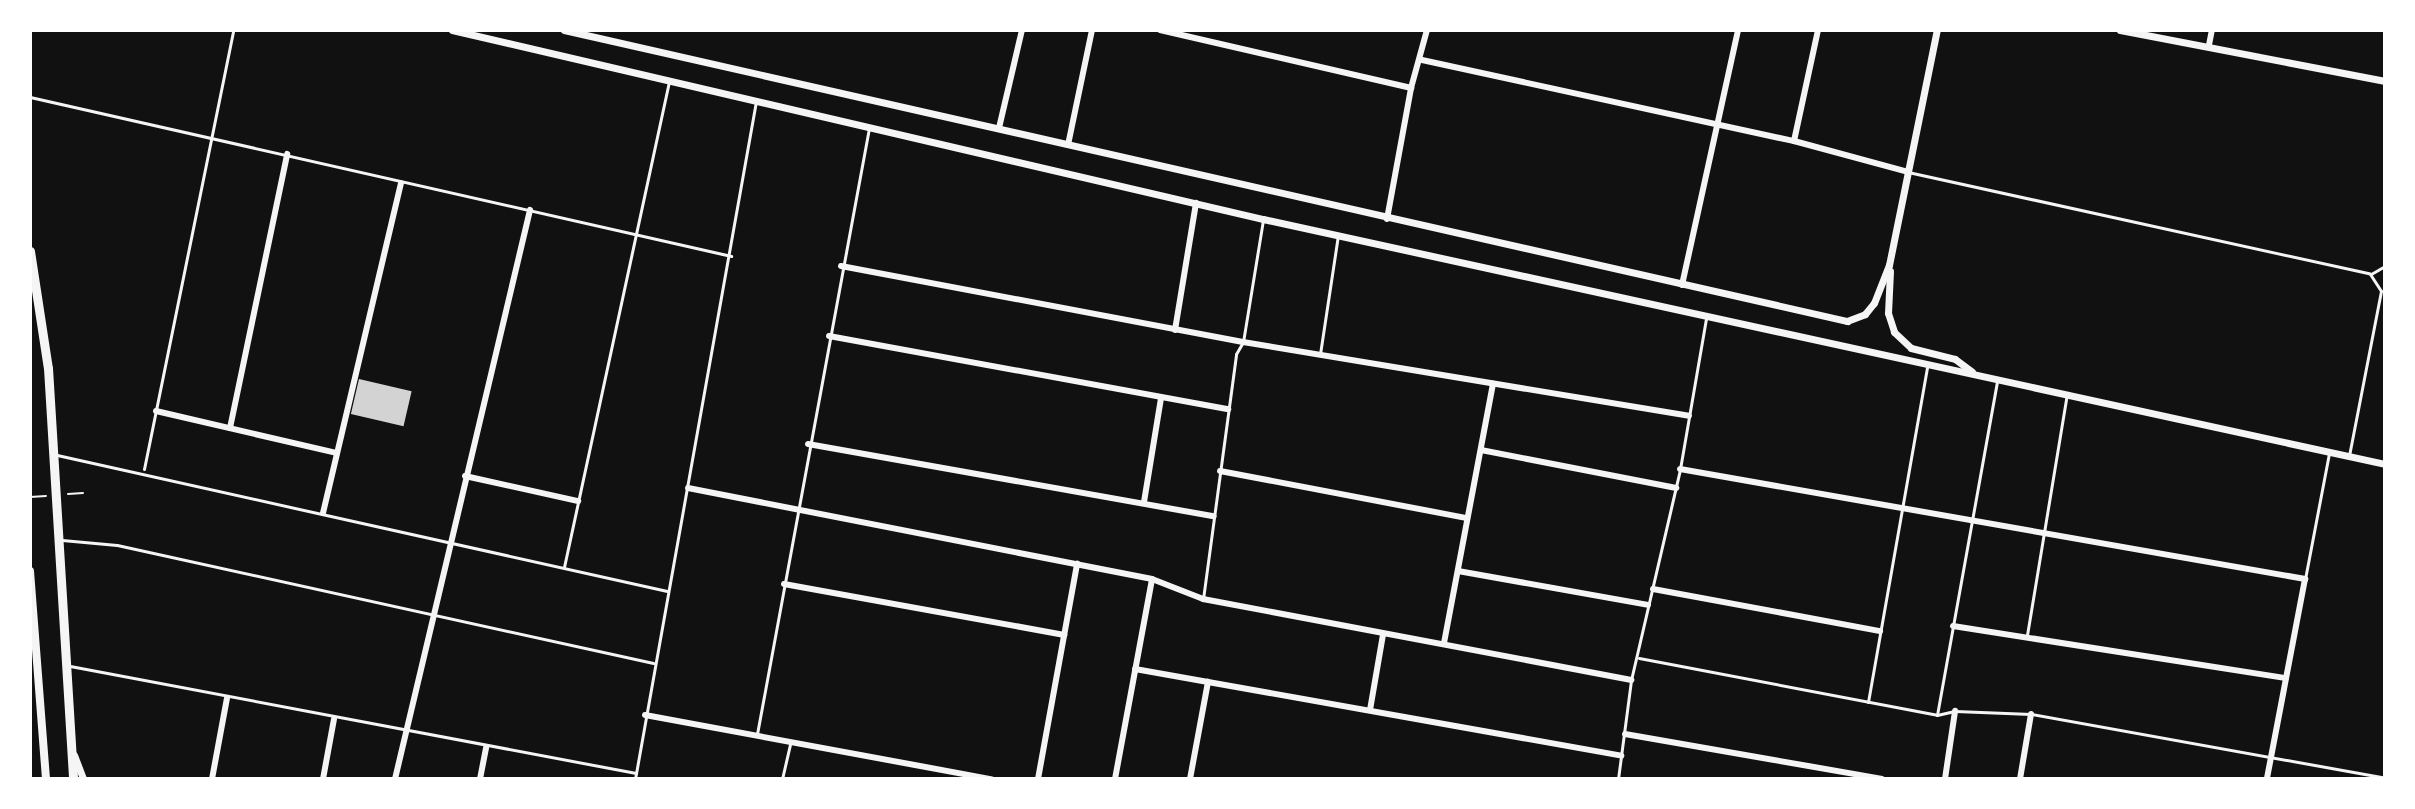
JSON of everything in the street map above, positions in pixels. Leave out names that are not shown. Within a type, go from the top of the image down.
[{"type":"main road","points":[[30,251],[48,368],[70,666],[73,779]]},
{"type":"main road","points":[[30,571],[46,779]]},
{"type":"street","points":[[452,30],[1263,219],[1707,315],[1927,367],[1972,372],[2385,464]]},
{"type":"street","points":[[565,30],[1828,321],[1865,314],[1889,265]]},
{"type":"street","points":[[999,128],[1022,30]]},
{"type":"street","points":[[1068,145],[1092,30]]},
{"type":"street","points":[[1160,30],[1411,88]]},
{"type":"street","points":[[1387,219],[1411,88],[1422,60],[1427,30]]},
{"type":"street","points":[[1682,285],[1738,30]]},
{"type":"street","points":[[1794,141],[1818,30]]},
{"type":"street","points":[[1937,30],[1889,265],[1888,313],[1894,332],[1911,348],[1955,359],[1972,372]]},
{"type":"street","points":[[1936,41],[1946,30]]},
{"type":"street","points":[[2120,30],[2385,81]]},
{"type":"street","points":[[2209,45],[2212,30]]},
{"type":"street","points":[[1422,60],[1794,141],[1908,172]]},
{"type":"street","points":[[230,428],[287,154]]},
{"type":"street","points":[[323,513],[401,183]]},
{"type":"street","points":[[1175,330],[1196,203]]},
{"type":"street","points":[[395,779],[448,541],[530,210]]},
{"type":"street","points":[[841,266],[1175,330],[1689,416]]},
{"type":"street","points":[[829,336],[1228,409]]},
{"type":"street","points":[[1444,643],[1493,384]]},
{"type":"street","points":[[1144,502],[1161,398]]},
{"type":"street","points":[[156,411],[336,453]]},
{"type":"street","points":[[808,444],[1214,516]]},
{"type":"street","points":[[1481,450],[1676,488]]},
{"type":"street","points":[[1680,469],[2305,579],[2267,779]]},
{"type":"street","points":[[1220,471],[1466,518]]},
{"type":"street","points":[[465,476],[578,501]]},
{"type":"street","points":[[688,488],[1152,579],[1203,599],[1631,680]]},
{"type":"street","points":[[1038,779],[1077,564]]},
{"type":"street","points":[[1458,571],[1648,605]]},
{"type":"street","points":[[1115,779],[1152,579]]},
{"type":"street","points":[[784,584],[1064,635]]},
{"type":"street","points":[[1653,589],[1880,631]]},
{"type":"street","points":[[1953,626],[2286,678]]},
{"type":"street","points":[[1370,710],[1383,635]]},
{"type":"street","points":[[1135,669],[1621,756]]},
{"type":"street","points":[[1190,779],[1208,682]]},
{"type":"street","points":[[212,779],[227,698]]},
{"type":"street","points":[[1945,779],[1955,711]]},
{"type":"street","points":[[2020,779],[2031,714]]},
{"type":"street","points":[[645,715],[992,779]]},
{"type":"street","points":[[323,779],[334,719]]},
{"type":"street","points":[[1625,734],[1882,779]]},
{"type":"street","points":[[480,779],[486,748]]},
{"type":"street","points":[[74,752],[83,779]]},
{"type":"lane","points":[[143,471],[233,30]]},
{"type":"lane","points":[[564,567],[669,82]]},
{"type":"lane","points":[[30,97],[731,256]]},
{"type":"lane","points":[[70,666],[636,776],[653,663],[731,256],[756,101]]},
{"type":"lane","points":[[757,735],[795,511],[869,128]]},
{"type":"lane","points":[[1908,172],[2370,274],[2385,266]]},
{"type":"lane","points":[[1203,599],[1236,354],[1243,342],[1263,219]]},
{"type":"lane","points":[[1319,354],[1338,235]]},
{"type":"lane","points":[[2349,455],[2381,291],[2370,274]]},
{"type":"lane","points":[[1618,779],[1631,680],[1639,658],[1648,605],[1680,469],[1707,315]]},
{"type":"lane","points":[[1868,702],[1906,507],[1927,367]]},
{"type":"lane","points":[[1937,715],[1998,378]]},
{"type":"lane","points":[[2027,638],[2067,394]]},
{"type":"lane","points":[[2305,579],[2330,450]]},
{"type":"lane","points":[[54,454],[143,471],[667,591]]},
{"type":"lane","points":[[62,540],[117,545],[432,611],[653,663]]},
{"type":"lane","points":[[1639,658],[1937,715],[1955,711],[2031,714],[2385,778]]},
{"type":"lane","points":[[782,779],[790,743]]},
{"type":"building","points":[[359,379],[412,391],[404,426],[351,414]]}]
